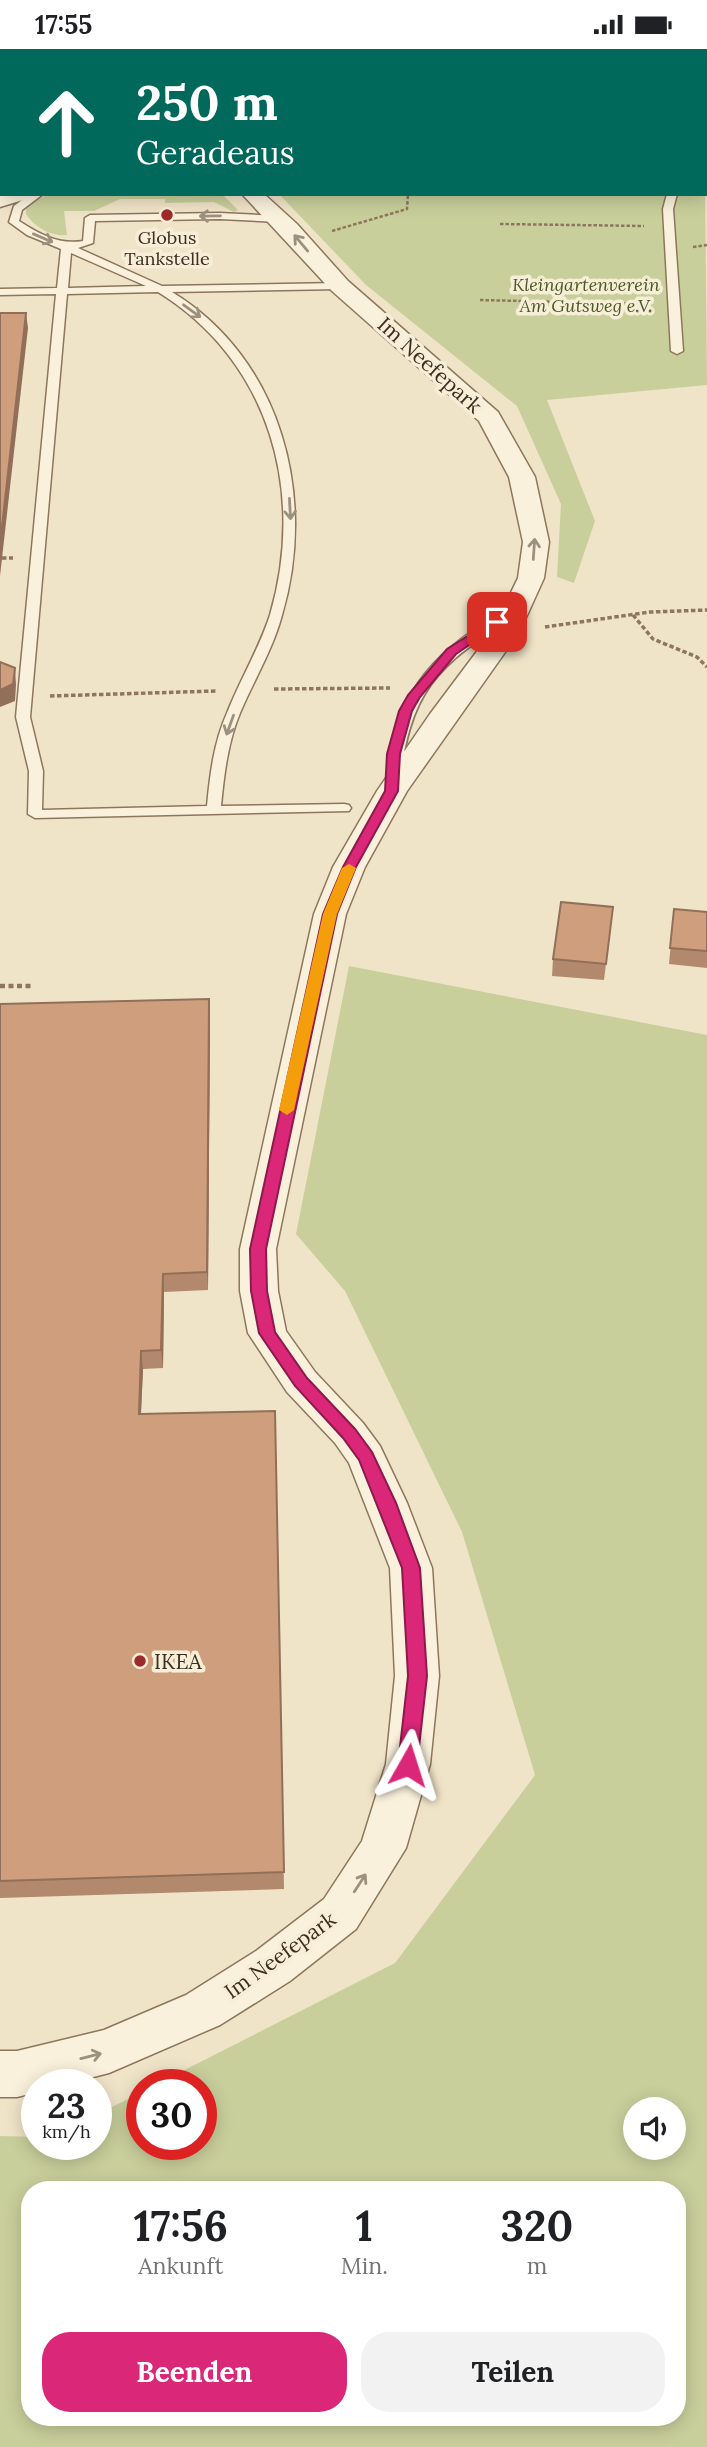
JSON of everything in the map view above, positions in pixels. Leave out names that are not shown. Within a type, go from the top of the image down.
[{"type":"street","name":"Im Neefepark","points":[[0,2074],[17,2074],[109,2051],[204,2010],[273,1966],[340,1914],[383,1848],[408,1765],[417,1676],[411,1568],[387,1503],[366,1457],[349,1433],[301,1382],[267,1333],[259,1291],[258,1249],[330,914],[349,867],[392,791],[510,622],[531,578],[536,542],[522,477],[489,417],[340,286],[254,196]]},
{"type":"lane","points":[[35,196],[18,207],[13,215],[15,222],[31,233],[159,289],[197,314],[223,339],[243,366],[259,393],[271,422],[288,482],[291,525],[284,583],[275,618],[229,725],[217,767],[214,810]]},
{"type":"lane","points":[[671,196],[668,209],[677,351]]},
{"type":"lane","points":[[66,247],[88,243],[90,218],[220,216],[285,226]]},
{"type":"lane","points":[[66,247],[23,717],[36,771],[35,814],[344,808]]},
{"type":"lane","points":[[0,292],[340,286]]},
{"type":"lane","points":[[392,791],[394,754],[405,711],[414,695],[452,651],[480,631],[510,622]]},
{"type":"path","points":[[285,226],[332,231],[370,222],[407,209],[408,196]]},
{"type":"path","points":[[500,224],[670,226]]},
{"type":"path","points":[[480,300],[676,304]]},
{"type":"path","points":[[510,622],[576,625],[633,614],[707,610]]},
{"type":"path","points":[[633,614],[655,641],[683,650],[703,661],[707,667]]},
{"type":"path","points":[[25,697],[390,687],[390,708],[405,711]]},
{"type":"path","points":[[0,986],[33,986]]},
{"type":"green space","points":[[45,196],[224,196],[238,210],[234,212],[214,202],[165,203],[165,199],[120,199],[94,211],[64,211],[67,235],[61,235],[44,230],[26,214],[26,208]]},
{"type":"green space","name":"Kleingartenverein Am Gutsweg e.V.","points":[[281,196],[705,196],[707,385],[547,400],[595,521],[574,583],[557,577],[561,504],[517,406],[366,285]]},
{"type":"green space","points":[[349,966],[707,1035],[707,2447],[0,2447],[0,2136],[21,2137],[21,2160],[112,2160],[112,2107],[126,2100],[126,2160],[217,2160],[217,2069],[187,2069],[395,1963],[535,1775],[462,1532],[345,1291],[296,1234]]},
{"type":"building","points":[[0,313],[26,313],[0,544]]},
{"type":"building","points":[[0,662],[15,668],[13,684],[0,690]]},
{"type":"building","points":[[561,902],[613,907],[606,964],[553,959]]},
{"type":"building","points":[[674,909],[707,912],[707,951],[670,948]]},
{"type":"building","name":"IKEA","points":[[209,999],[207,1272],[163,1274],[161,1350],[141,1351],[139,1414],[275,1411],[284,1872],[0,1881],[0,1004]]},
{"type":"slow traffic","points":[[287,1110],[330,914],[349,868]]},
{"type":"place","name":"Globus Tankstelle","points":[[167,215]]},
{"type":"place","name":"IKEA","points":[[140,1661]]},
{"type":"route","points":[[408,1765],[417,1676],[411,1568],[387,1503],[366,1457],[349,1433],[301,1382],[267,1333],[259,1291],[258,1249],[330,914],[349,867],[392,791],[394,754],[405,711],[414,695],[452,651],[497,622]]}]
